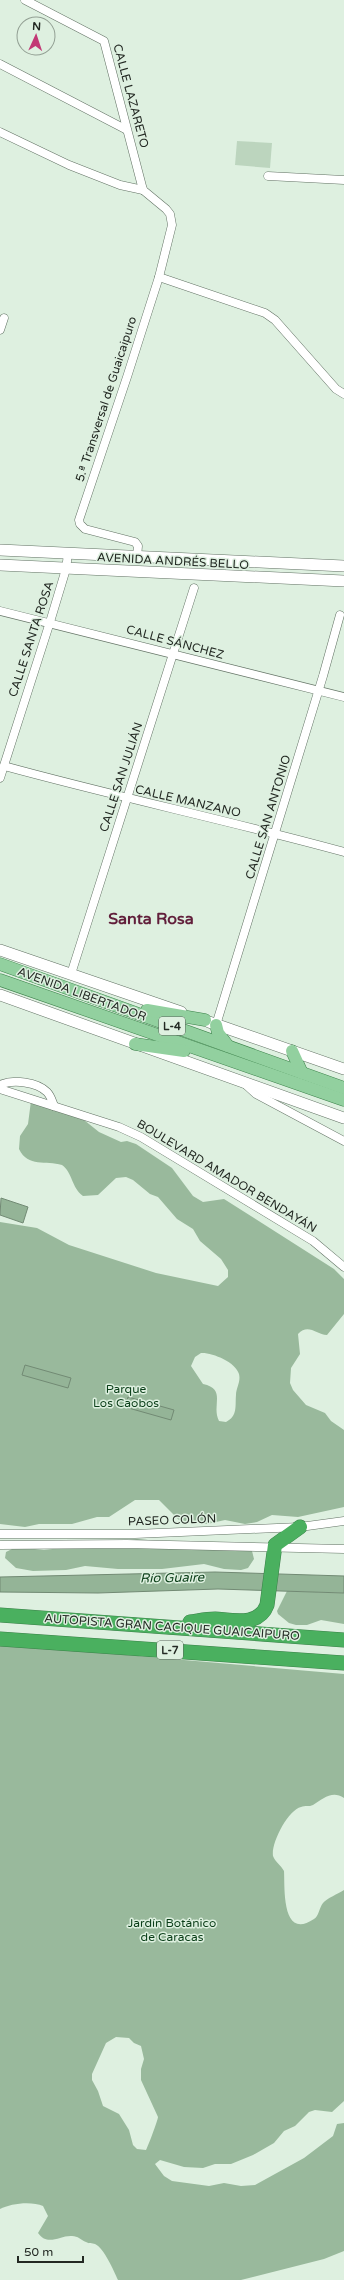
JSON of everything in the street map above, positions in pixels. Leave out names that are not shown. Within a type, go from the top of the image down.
[{"type":"highway","points":[[161,1627],[213,1619],[248,1621],[262,1613],[266,1605],[274,1550],[300,1527]]},
{"type":"highway","name":"AUTOPISTA GRAN CACIQUE GUAICAIPURO","points":[[0,1615],[344,1640]]},
{"type":"highway","name":"AUTOPISTA GRAN CACIQUE GUAICAIPURO","points":[[0,1638],[344,1663]]},
{"type":"main road","name":"AVENIDA ANDRÉS BELLO","points":[[0,550],[344,566]]},
{"type":"main road","name":"AVENIDA ANDRÉS BELLO","points":[[0,565],[344,581]]},
{"type":"main road","name":"AVENIDA LIBERTADOR","points":[[0,950],[344,1069]]},
{"type":"main road","name":"AVENIDA LIBERTADOR","points":[[0,964],[344,1088]]},
{"type":"main road","name":"AVENIDA LIBERTADOR","points":[[0,980],[344,1100]]},
{"type":"main road","name":"L-4","points":[[0,995],[344,1118]]},
{"type":"main road","name":"L-4","points":[[105,1002],[205,1020]]},
{"type":"main road","points":[[216,1025],[218,1034],[229,1046]]},
{"type":"main road","name":"L-4","points":[[135,1044],[224,1058]]},
{"type":"main road","points":[[292,1051],[302,1073]]},
{"type":"street","name":"CALLE LAZARETO","points":[[25,0],[104,41],[143,190]]},
{"type":"street","points":[[0,64],[127,130]]},
{"type":"street","points":[[0,132],[69,165],[120,185],[143,190]]},
{"type":"street","points":[[268,176],[344,180]]},
{"type":"street","name":"5.ª Transversal de Guaicaipuro","points":[[137,557],[138,546],[135,542],[85,529],[80,524],[79,520],[159,277],[172,232],[172,220],[166,209],[143,190]]},
{"type":"street","points":[[159,277],[265,313],[275,320],[336,389],[344,394]]},
{"type":"street","points":[[0,330],[4,318]]},
{"type":"street","name":"CALLE SANTA ROSA","points":[[0,778],[50,622],[66,569],[68,554]]},
{"type":"street","name":"CALLE SAN JULIÁN","points":[[71,974],[194,588]]},
{"type":"street","name":"CALLE SÁNCHEZ","points":[[0,611],[50,622],[318,692],[344,697]]},
{"type":"street","name":"CALLE SAN ANTONIO","points":[[216,1025],[276,834],[340,615]]},
{"type":"street","name":"CALLE MANZANO","points":[[4,766],[127,799],[276,834],[344,852]]},
{"type":"street","points":[[0,1085],[20,1082],[43,1088],[51,1097],[54,1106]]},
{"type":"street","points":[[243,1082],[256,1094],[344,1141]]},
{"type":"street","name":"BOULEVARD AMADOR BENDAYÁN","points":[[0,1089],[119,1127],[141,1137],[313,1241],[344,1267]]},
{"type":"street","name":"PASEO COLÓN","points":[[0,1534],[135,1534],[300,1527],[344,1521]]},
{"type":"street","name":"PASEO COLÓN","points":[[0,1545],[274,1550],[344,1548]]},
{"type":"shaded area","points":[[237,141],[272,143],[270,168],[235,165]]},
{"type":"green space","name":"Parque Los Caobos","points":[[31,1101],[79,1116],[99,1132],[121,1142],[127,1141],[136,1144],[172,1168],[193,1196],[203,1202],[224,1199],[334,1269],[344,1279],[344,1314],[327,1335],[309,1329],[305,1329],[298,1334],[300,1354],[291,1368],[290,1383],[293,1390],[306,1405],[325,1413],[331,1421],[344,1430],[344,1507],[298,1517],[272,1515],[257,1522],[245,1524],[225,1520],[207,1524],[179,1520],[159,1500],[135,1500],[109,1517],[97,1517],[72,1524],[39,1524],[25,1527],[0,1524],[0,1222],[37,1228],[69,1245],[156,1273],[218,1286],[228,1277],[228,1270],[221,1259],[200,1241],[193,1229],[177,1219],[158,1197],[150,1194],[133,1180],[126,1177],[116,1178],[98,1195],[83,1196],[76,1188],[66,1168],[62,1165],[27,1159],[19,1149],[20,1136],[28,1124]],"holes":[[[201,1353],[217,1356],[228,1362],[237,1370],[239,1374],[234,1414],[230,1420],[226,1422],[219,1421],[216,1410],[217,1399],[214,1390],[210,1386],[203,1384],[191,1366],[195,1357]]]},
{"type":"green space","points":[[137,1539],[206,1545],[218,1542],[233,1543],[251,1547],[254,1559],[248,1568],[241,1570],[224,1569],[204,1564],[162,1569],[118,1569],[85,1566],[66,1570],[33,1571],[16,1568],[5,1558],[6,1552],[16,1547],[44,1550]]},
{"type":"green space","points":[[287,1591],[344,1593],[344,1624],[321,1620],[307,1625],[296,1625],[289,1623],[278,1614],[277,1611]]},
{"type":"green space","name":"Jardín Botánico de Caracas","points":[[0,1644],[344,1674],[344,1798],[332,1795],[313,1805],[302,1806],[296,1809],[281,1828],[273,1850],[273,1856],[284,1871],[285,1899],[287,1909],[290,1918],[296,1923],[303,1924],[314,1919],[325,1901],[344,1890],[344,2101],[332,2112],[315,2110],[309,2112],[295,2126],[284,2131],[274,2143],[253,2155],[231,2164],[215,2164],[203,2168],[184,2167],[160,2160],[155,2164],[164,2176],[172,2181],[209,2186],[224,2183],[241,2186],[255,2185],[304,2158],[333,2136],[337,2124],[344,2123],[344,2251],[324,2259],[241,2280],[118,2280],[102,2250],[95,2244],[87,2243],[74,2236],[50,2240],[42,2237],[38,2233],[48,2216],[43,2206],[38,2204],[22,2203],[10,2205],[0,2209]],"holes":[[[116,2037],[129,2038],[134,2043],[141,2046],[144,2059],[141,2069],[141,2080],[158,2117],[146,2150],[137,2149],[133,2145],[129,2130],[119,2114],[103,2106],[98,2091],[92,2080],[92,2074],[106,2043]]]},
{"type":"water","points":[[1,1198],[28,1207],[23,1223],[0,1215]]},
{"type":"water","points":[[25,1365],[71,1378],[68,1388],[22,1375]]},
{"type":"water","points":[[128,1397],[174,1410],[171,1420],[125,1407]]},
{"type":"water","name":"Río Guaire","points":[[215,1572],[344,1576],[344,1593],[218,1589],[98,1593],[0,1592],[0,1577]]},
{"type":"district","name":"Santa Rosa","points":[[151,918]]}]
